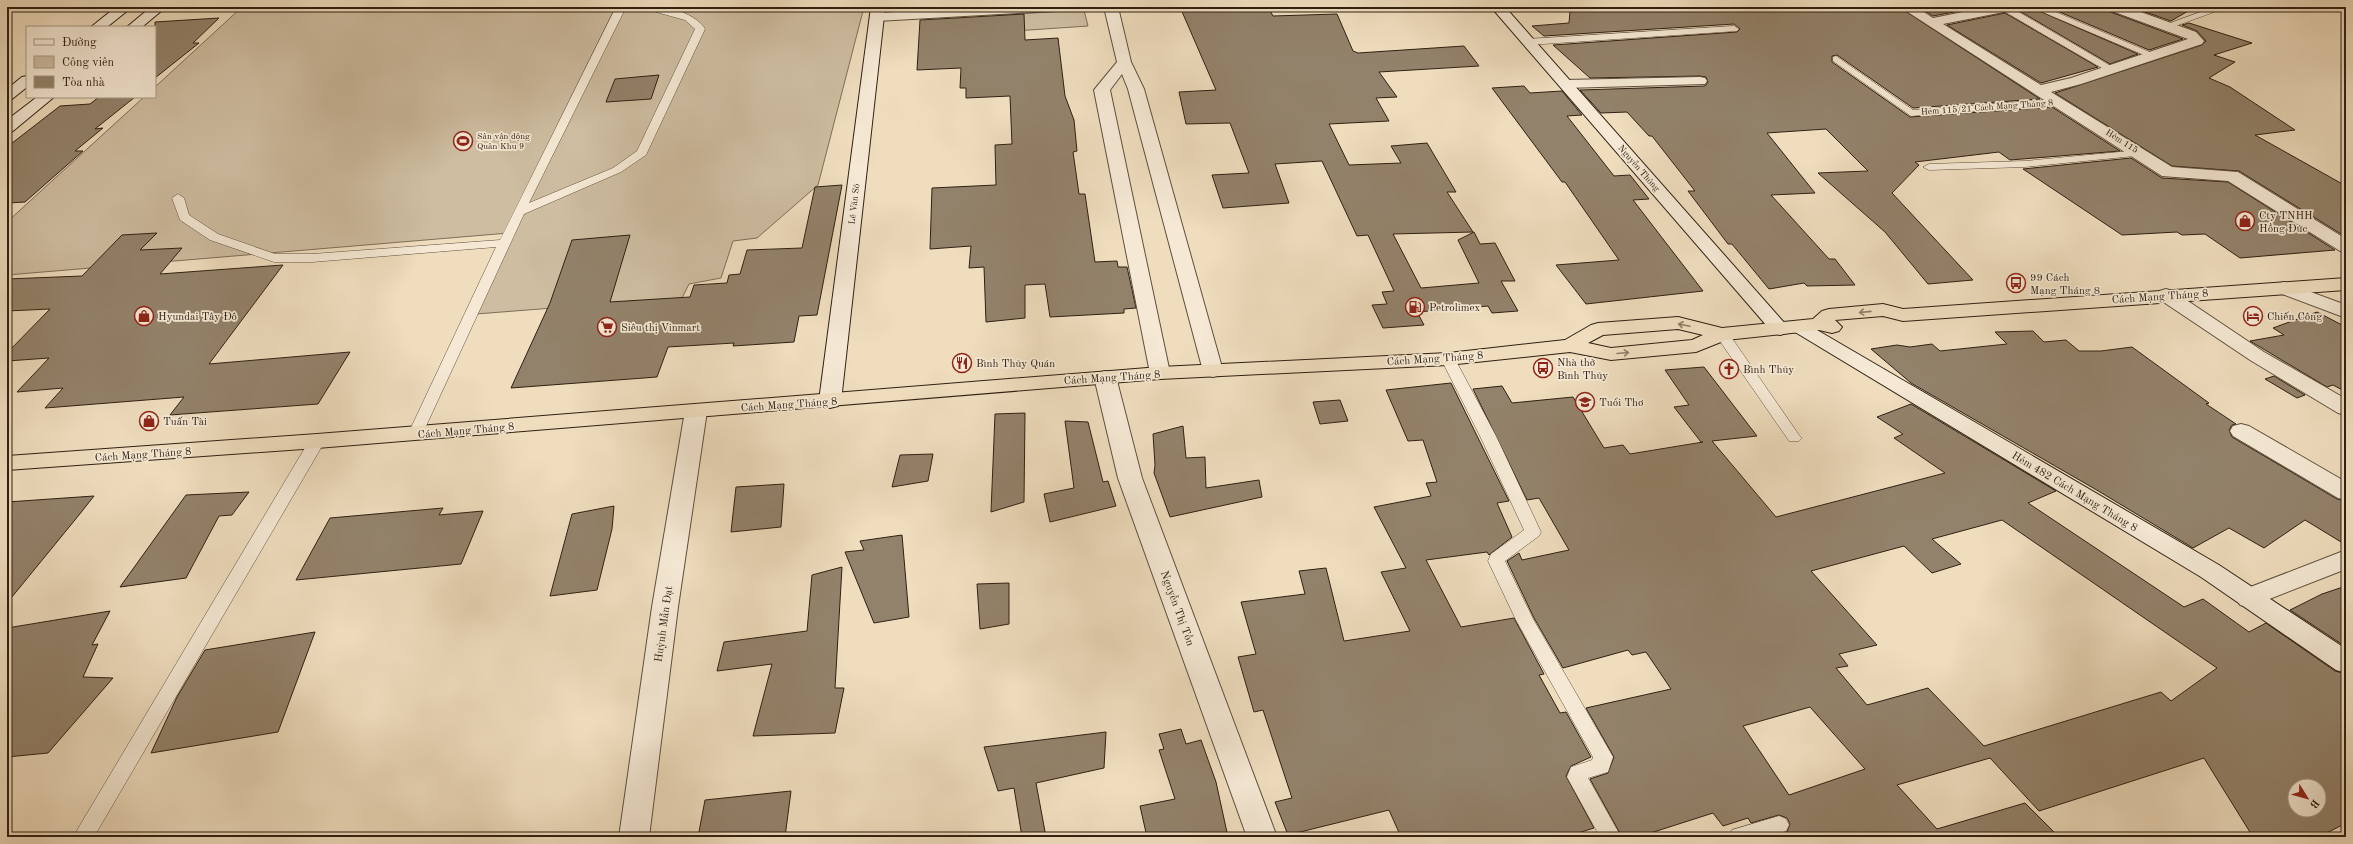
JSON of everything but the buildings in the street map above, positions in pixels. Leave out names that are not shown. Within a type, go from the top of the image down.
[{"type":"highway","name":"Cách Mạng Tháng 8","points":[[7,463],[317,442],[1160,373],[1448,359],[1570,346],[1611,354],[1696,346],[1722,334],[1799,327],[1841,329],[1895,322],[1903,315],[2346,284]]},
{"type":"street","points":[[99,26],[125,7]]},
{"type":"street","points":[[135,26],[159,7]]},
{"type":"street","points":[[878,12],[1052,7]]},
{"type":"street","points":[[1111,7],[1124,62],[1136,89],[1213,371]]},
{"type":"street","name":"Nguyễn Thông","points":[[1498,7],[1565,84],[1799,327]]},
{"type":"street","name":"Hẻm 115","points":[[1907,7],[2172,173],[2224,174],[2232,176],[2346,247]]},
{"type":"street","points":[[1930,22],[2007,7]]},
{"type":"street","points":[[2040,90],[2154,56],[2198,40],[2191,35],[2114,7]]},
{"type":"street","name":"Lê Văn Sô","points":[[830,401],[878,12]]},
{"type":"street","points":[[1124,62],[1102,90],[1160,373]]},
{"type":"street","points":[[1565,84],[1700,81]]},
{"type":"street","points":[[7,128],[45,98]]},
{"type":"street","points":[[2284,288],[2346,312]]},
{"type":"street","points":[[2166,296],[2257,356],[2346,408]]},
{"type":"street","name":"Hẻm 482 Cách Mạng Tháng 8","points":[[1799,327],[2210,571],[2346,663]]},
{"type":"street","name":"Nguyễn Thị Tồn","points":[[1105,377],[1130,478],[1262,837]]},
{"type":"street","name":"Huỳnh Mẫn Đạt","points":[[634,837],[664,607],[696,411]]},
{"type":"street","points":[[2241,431],[2346,492]]},
{"type":"street","points":[[2249,598],[2346,559]]},
{"type":"lane","points":[[416,434],[519,212],[621,7]]},
{"type":"lane","points":[[2007,7],[2111,69]]},
{"type":"lane","points":[[2036,7],[2154,56]]},
{"type":"lane","points":[[2167,26],[2220,8]]},
{"type":"lane","points":[[519,212],[617,170],[630,163],[642,153],[700,30],[698,24],[687,17],[659,10]]},
{"type":"lane","points":[[1528,42],[1734,29]]},
{"type":"lane","name":"Hẻm 115/21 Cách Mạng Tháng 8","points":[[1836,59],[1911,112],[2059,102]]},
{"type":"lane","points":[[1929,167],[2019,164],[2141,153]]},
{"type":"lane","points":[[178,198],[184,217],[214,237],[274,258],[312,258],[505,243]]},
{"type":"lane","points":[[1722,334],[1794,438]]},
{"type":"lane","points":[[1448,359],[1488,436],[1533,532],[1497,558],[1496,561],[1525,620],[1603,757],[1601,766],[1578,773],[1576,777],[1610,837]]},
{"type":"lane","points":[[84,837],[317,442]]},
{"type":"lane","points":[[1740,837],[1779,825]]},
{"type":"green space","name":"Sân vận động Quân Khu 9","points":[[242,7],[864,7],[818,185],[757,238],[733,241],[721,278],[689,284],[682,298],[476,314],[509,233],[7,275],[7,222],[143,98],[156,98],[156,86]]},
{"type":"green space","points":[[1084,10],[1088,26],[1000,32],[997,15]]},
{"type":"place","name":"Sân vận động Quân Khu 9","points":[[463,141]]},
{"type":"place","name":"Cty TNHH Hồng Đức","points":[[2245,221]]},
{"type":"place","name":"99 Cách Mạng Tháng 8","points":[[2016,283]]},
{"type":"place","name":"Petrolimex","points":[[1415,307]]},
{"type":"place","name":"Hyundai Tây Đô","points":[[144,316]]},
{"type":"place","name":"Chiến Công","points":[[2253,316]]},
{"type":"place","name":"Siêu thị Vinmart","points":[[607,327]]},
{"type":"place","name":"Bình Thủy Quán","points":[[962,363]]},
{"type":"place","name":"Nhà thờ Bình Thủy","points":[[1543,368]]},
{"type":"place","name":"Bình Thủy","points":[[1729,369]]},
{"type":"place","name":"Tuổi Thơ","points":[[1585,402]]},
{"type":"place","name":"Tuấn Tài","points":[[149,421]]}]
